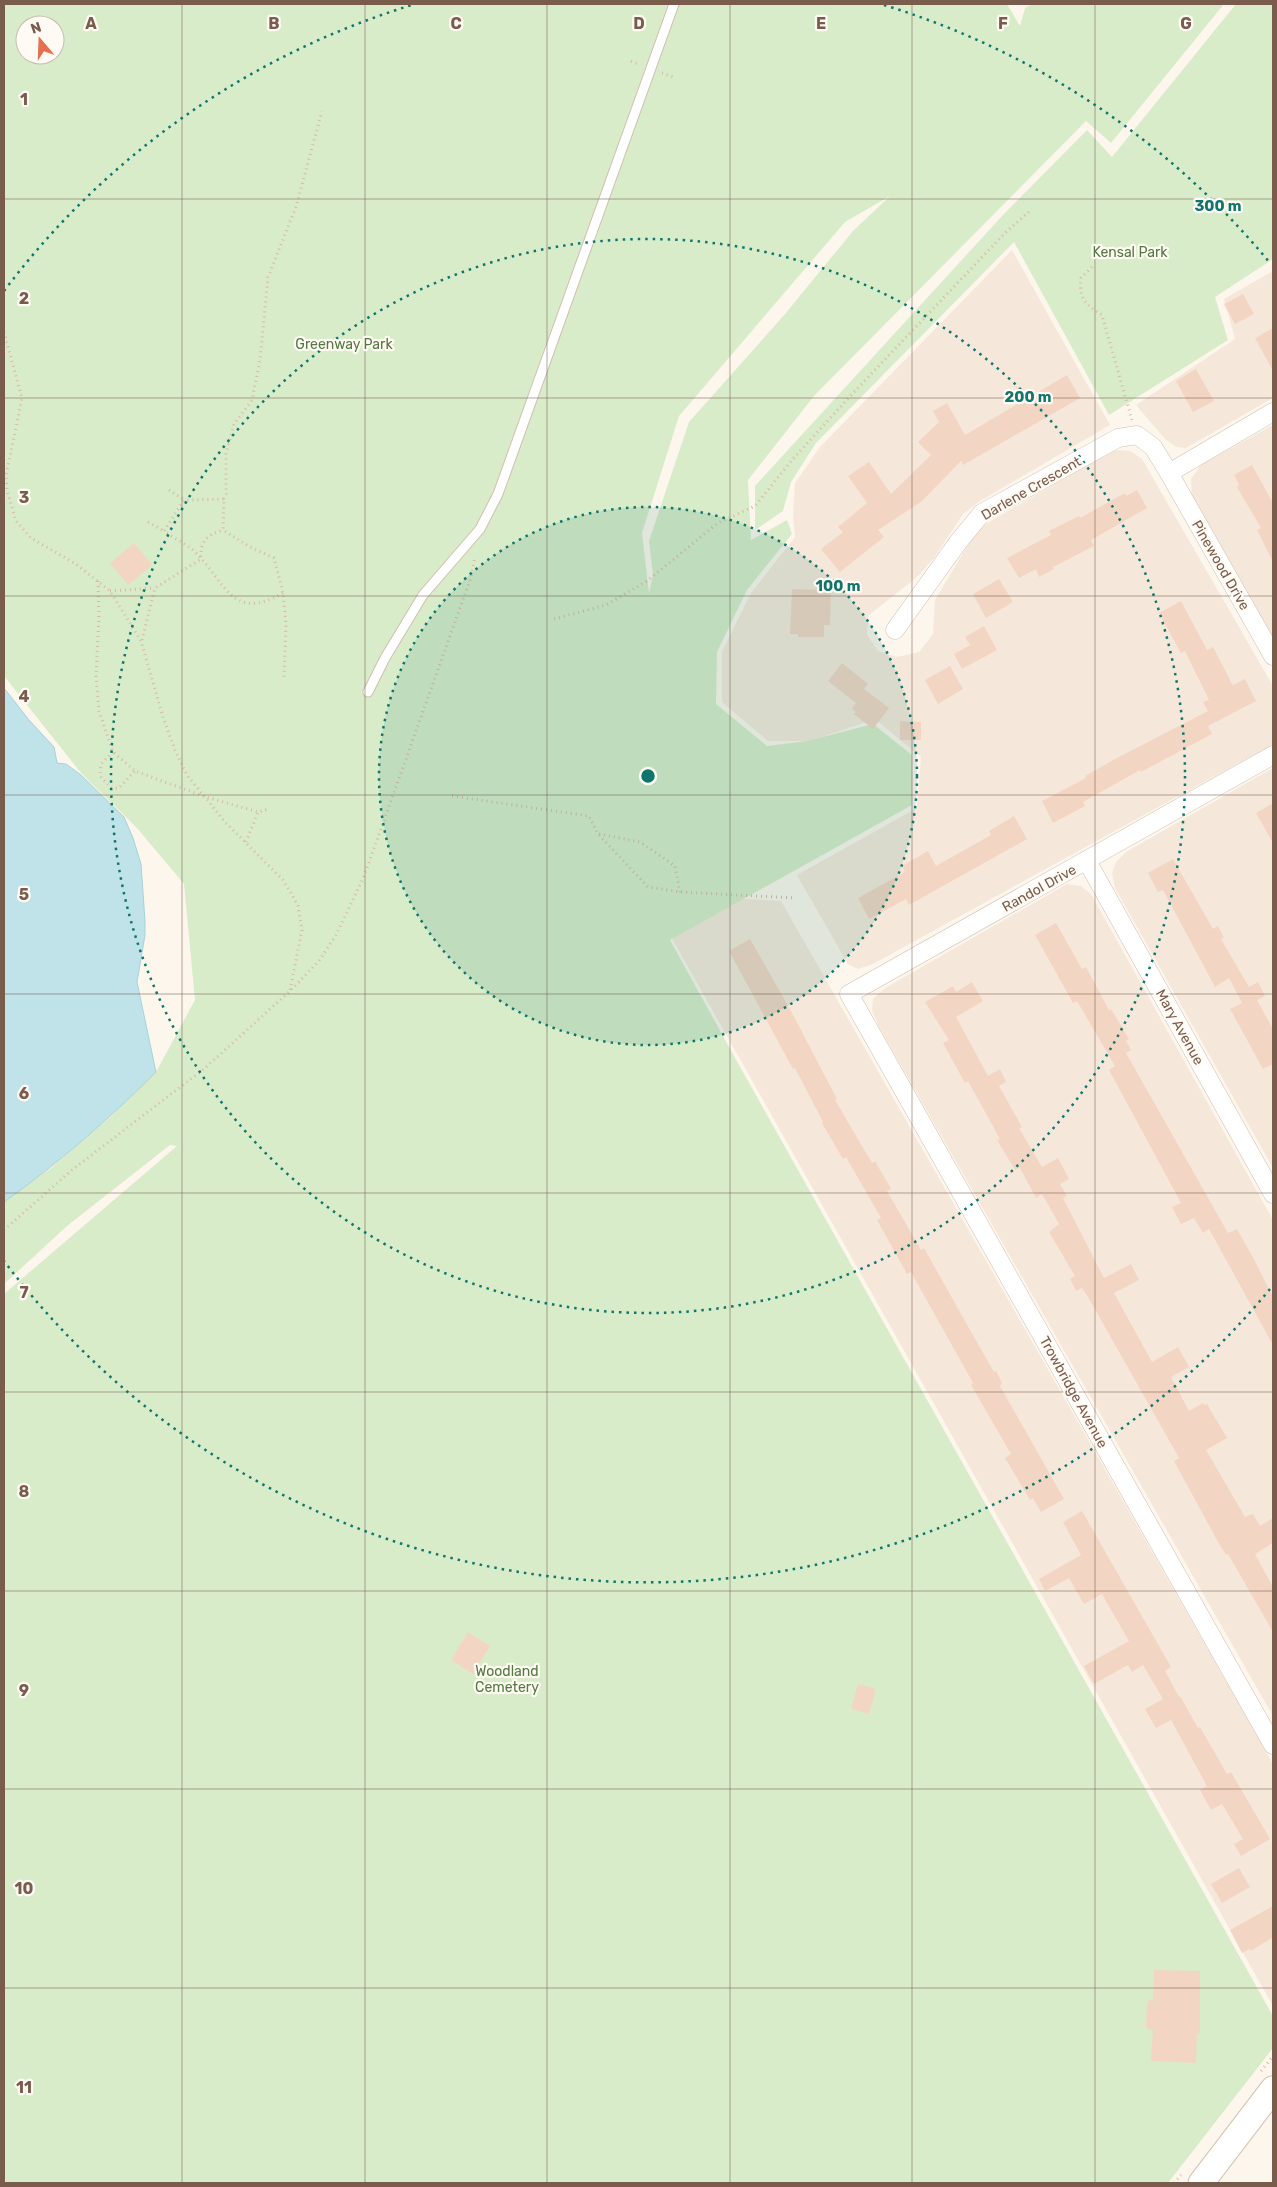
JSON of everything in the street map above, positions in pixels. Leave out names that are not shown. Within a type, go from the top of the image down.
[{"type":"main road","points":[[1201,2183],[1273,2089]]},
{"type":"street","points":[[1137,435],[1153,447],[1169,473],[1273,412]]},
{"type":"street","name":"Darlene Crescent","points":[[895,630],[958,541],[982,514],[1118,438],[1137,435]]},
{"type":"street","name":"Pinewood Drive","points":[[1169,473],[1273,656]]},
{"type":"street","name":"Randol Drive","points":[[874,1040],[849,994],[1273,755]]},
{"type":"street","name":"Mary Avenue","points":[[1087,861],[1273,1194]]},
{"type":"street","name":"Trowbridge Avenue","points":[[874,1040],[1273,1745]]},
{"type":"lane","points":[[368,692],[385,658],[423,595],[480,529],[498,494],[674,4]]},
{"type":"path","points":[[223,530],[224,499],[226,494],[226,454],[234,424],[252,400],[260,360],[268,277],[296,207],[322,111]]},
{"type":"path","points":[[554,619],[606,605],[647,581],[718,523],[755,506],[792,460],[854,392],[1005,233],[1031,210]]},
{"type":"path","points":[[1092,267],[1081,278],[1080,293],[1089,307],[1102,315],[1137,435]]},
{"type":"path","points":[[4,332],[22,398],[6,476],[6,490],[16,521],[31,538],[76,564],[110,592],[141,641],[163,717],[175,750],[187,775],[246,842],[283,880],[298,906],[302,930],[290,991]]},
{"type":"path","points":[[169,490],[184,500],[224,499]]},
{"type":"path","points":[[164,532],[184,500]]},
{"type":"path","points":[[148,522],[193,550],[230,595],[246,604],[262,602],[282,593]]},
{"type":"path","points":[[4,1230],[72,1170],[205,1068],[290,991],[319,961],[336,935],[362,880],[470,580],[480,529]]},
{"type":"path","points":[[200,559],[200,549],[206,537],[223,530]]},
{"type":"path","points":[[223,530],[250,547],[274,558],[282,593],[286,624],[284,678]]},
{"type":"path","points":[[110,592],[155,588],[200,559]]},
{"type":"path","points":[[98,581],[99,616],[96,676],[99,711],[112,752],[135,771],[204,796],[258,812],[269,810]]},
{"type":"path","points":[[141,641],[155,588]]},
{"type":"path","points":[[112,752],[102,762],[100,776],[111,788],[119,788],[135,771]]},
{"type":"path","points":[[452,796],[590,816],[598,834],[648,887],[680,892],[796,898]]},
{"type":"path","points":[[246,842],[258,812]]},
{"type":"path","points":[[598,834],[640,842],[668,861],[675,866],[680,892]]},
{"type":"shaded area","points":[[1012,250],[1110,425],[980,501],[963,514],[934,558],[917,577],[868,616],[867,635],[878,651],[897,657],[919,652],[933,634],[935,600],[975,533],[989,522],[1098,459],[1116,450],[1130,451],[1142,459],[1273,686],[1273,744],[873,964],[858,969],[848,964],[797,875],[917,808],[921,757],[875,719],[810,741],[768,741],[722,702],[722,652],[751,593],[795,537],[793,516],[795,483],[820,447]]},
{"type":"shaded area","points":[[1273,271],[1273,398],[1186,448],[1176,447],[1165,439],[1136,405],[1235,339],[1224,299]]},
{"type":"shaded area","points":[[1273,425],[1273,639],[1192,499],[1191,479],[1201,465]]},
{"type":"shaded area","points":[[1273,768],[1273,1168],[1115,888],[1112,873],[1116,862],[1126,852]]},
{"type":"shaded area","points":[[1067,884],[1081,886],[1091,894],[1273,1220],[1273,1716],[878,1025],[872,1010],[873,999],[885,988]]},
{"type":"shaded area","points":[[647,894],[781,901],[1273,1764],[1273,2006]]},
{"type":"green space","points":[[4,4],[1007,4],[1020,26],[1025,8],[1032,4],[1224,4],[1111,143],[1086,121],[814,396],[748,480],[751,540],[787,520],[792,534],[747,590],[717,652],[716,704],[767,746],[807,741],[873,724],[912,755],[912,805],[670,940],[1273,2016],[1273,2048],[1168,2183],[4,2183],[4,1294],[177,1146],[170,1145],[67,1226],[4,1284],[4,1202],[51,1168],[109,1118],[156,1072],[195,1000],[184,884],[137,828],[81,773],[4,676]],"holes":[[[890,196],[853,231],[785,314],[689,422],[649,541],[653,575],[649,593],[642,533],[679,416],[845,222]]]},
{"type":"green space","name":"Kensal Park","points":[[1236,4],[1273,4],[1273,259],[1215,297],[1228,340],[1109,415],[1014,242],[816,443],[791,482],[783,511],[755,530],[755,486],[1002,216],[1087,130],[1112,157]]},
{"type":"water","points":[[4,688],[29,720],[54,747],[57,763],[66,764],[81,775],[124,817],[133,838],[141,864],[145,921],[145,935],[137,982],[156,1072],[83,1140],[4,1202]]},
{"type":"building","points":[[1243,294],[1254,314],[1235,324],[1224,304]]},
{"type":"building","points":[[1273,328],[1273,371],[1255,338]]},
{"type":"building","points":[[1196,369],[1214,401],[1193,412],[1176,381]]},
{"type":"building","points":[[1067,375],[1080,398],[963,465],[961,461],[921,502],[878,530],[884,537],[840,572],[821,549],[843,532],[838,527],[867,503],[848,476],[869,462],[891,494],[931,455],[918,442],[939,422],[933,411],[947,403],[965,435]]},
{"type":"building","points":[[1252,465],[1273,503],[1273,562],[1257,530],[1261,528],[1237,487],[1239,485],[1234,475]]},
{"type":"building","points":[[1137,490],[1147,508],[1091,540],[1094,546],[1053,567],[1054,569],[1039,577],[1036,569],[1019,578],[1007,558],[1051,535],[1049,531],[1079,516],[1080,518],[1125,493],[1126,496]]},
{"type":"building","points":[[134,543],[152,565],[128,585],[110,563]]},
{"type":"building","points":[[999,579],[1013,602],[986,618],[973,594]]},
{"type":"building","points":[[792,589],[831,590],[830,625],[824,625],[824,637],[798,637],[798,634],[790,634]]},
{"type":"building","points":[[1181,601],[1207,650],[1213,647],[1233,685],[1245,679],[1256,701],[1208,726],[1212,734],[1141,772],[1140,770],[1083,802],[1085,806],[1053,823],[1042,801],[1086,778],[1085,776],[1115,759],[1208,711],[1203,702],[1209,700],[1185,651],[1181,653],[1159,613]]},
{"type":"building","points":[[984,626],[997,650],[962,669],[954,654],[970,645],[965,637]]},
{"type":"building","points":[[842,663],[868,684],[864,689],[889,708],[873,729],[854,714],[856,712],[852,709],[856,703],[828,681]]},
{"type":"building","points":[[950,666],[963,689],[938,704],[925,680]]},
{"type":"building","points":[[900,721],[921,722],[921,740],[900,740]]},
{"type":"building","points":[[1273,803],[1273,843],[1256,813]]},
{"type":"building","points":[[1014,816],[1027,839],[909,905],[906,899],[869,919],[858,898],[905,872],[902,866],[928,851],[936,866],[991,835],[989,831]]},
{"type":"building","points":[[1173,859],[1213,929],[1218,926],[1224,938],[1221,939],[1249,987],[1258,982],[1265,996],[1257,1000],[1273,1029],[1273,1064],[1263,1069],[1230,1009],[1242,1003],[1229,978],[1215,987],[1163,890],[1158,892],[1148,873]]},
{"type":"building","points":[[1056,923],[1082,969],[1086,967],[1109,1010],[1111,1009],[1129,1039],[1126,1041],[1131,1050],[1126,1053],[1228,1233],[1237,1229],[1256,1263],[1273,1297],[1273,1345],[1209,1229],[1203,1233],[1194,1218],[1181,1224],[1172,1207],[1181,1203],[1109,1070],[1115,1066],[1077,1001],[1073,1003],[1035,935]]},
{"type":"building","points":[[750,939],[791,1011],[837,1099],[835,1100],[872,1163],[875,1161],[891,1189],[887,1191],[921,1250],[924,1248],[994,1372],[996,1371],[1002,1383],[1000,1386],[1064,1499],[1041,1512],[1033,1498],[1030,1500],[1005,1458],[1011,1454],[971,1385],[973,1383],[911,1272],[907,1274],[877,1220],[881,1218],[846,1157],[843,1159],[822,1123],[795,1068],[793,1069],[729,951]]},
{"type":"building","points":[[972,982],[983,1001],[956,1017],[988,1076],[1000,1069],[1006,1082],[999,1086],[1022,1127],[1019,1128],[1042,1167],[1058,1158],[1069,1179],[1060,1184],[1067,1196],[1063,1198],[1104,1278],[1131,1264],[1139,1280],[1114,1293],[1152,1362],[1178,1347],[1189,1367],[1171,1377],[1189,1411],[1203,1403],[1204,1405],[1207,1404],[1227,1438],[1206,1450],[1245,1517],[1253,1514],[1260,1526],[1273,1518],[1273,1543],[1255,1554],[1273,1587],[1273,1632],[1228,1554],[1226,1555],[1218,1542],[1174,1461],[1179,1458],[1088,1297],[1082,1288],[1076,1291],[1070,1279],[1075,1276],[1049,1232],[1059,1224],[1042,1194],[1036,1198],[1020,1168],[1015,1170],[997,1140],[1000,1139],[968,1081],[965,1083],[943,1043],[949,1040],[925,1002],[953,986],[956,992]]},
{"type":"building","points":[[1082,1511],[1171,1667],[1165,1671],[1179,1697],[1198,1728],[1200,1727],[1227,1774],[1231,1772],[1270,1839],[1241,1856],[1234,1844],[1243,1839],[1222,1804],[1211,1810],[1200,1790],[1207,1786],[1171,1720],[1156,1728],[1145,1709],[1163,1699],[1143,1665],[1132,1672],[1128,1665],[1094,1684],[1084,1666],[1129,1641],[1102,1594],[1084,1604],[1069,1578],[1045,1591],[1039,1579],[1081,1555],[1063,1522]]},
{"type":"building","points":[[468,1632],[490,1646],[473,1674],[451,1660]]},
{"type":"building","points":[[858,1684],[876,1689],[869,1714],[851,1709]]},
{"type":"building","points":[[1239,1868],[1250,1887],[1222,1903],[1211,1884]]},
{"type":"building","points":[[1273,1906],[1273,1937],[1251,1951],[1250,1949],[1242,1953],[1230,1930]]},
{"type":"building","points":[[1154,1970],[1200,1971],[1200,2034],[1197,2034],[1196,2063],[1151,2061],[1153,2030],[1148,2030],[1148,2027],[1146,2027],[1148,2000],[1153,2001]]},
{"type":"park label","name":"Greenway Park","points":[[344,344]]},
{"type":"park label","name":"Woodland Cemetery","points":[[507,1679]]}]
